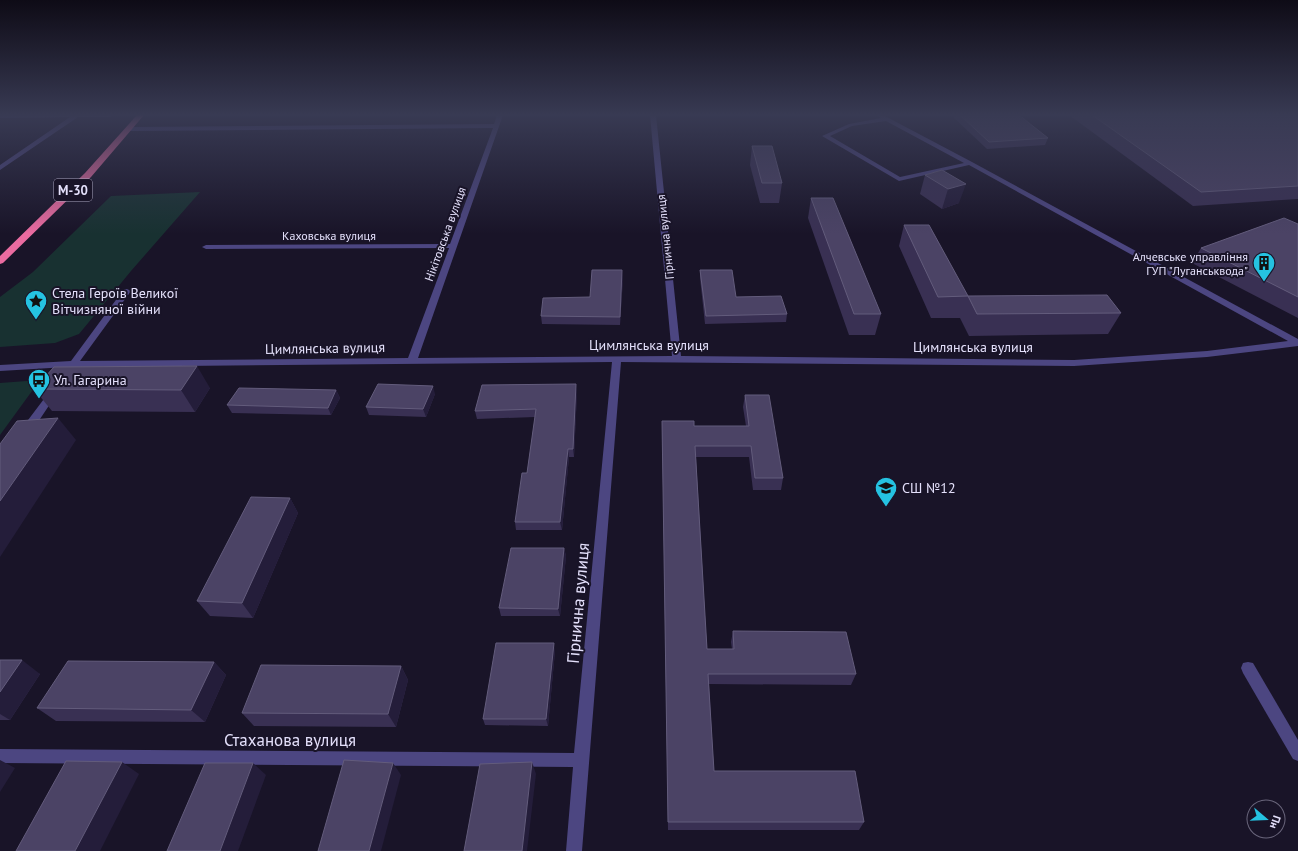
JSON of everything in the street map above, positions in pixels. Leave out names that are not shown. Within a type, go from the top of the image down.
[{"type":"highway","name":"М-30","points":[[0,261],[88,175],[107,155]]},
{"type":"street","points":[[0,168],[19,155]]},
{"type":"street","name":"Нікітовська вулиця","points":[[412,361],[485,155]]},
{"type":"street","name":"Гірнична вулиця","points":[[657,155],[678,359]]},
{"type":"street","points":[[858,155],[899,178],[970,163]]},
{"type":"street","points":[[954,155],[1298,343]]},
{"type":"street","name":"Каховська вулиця","points":[[206,247],[452,246]]},
{"type":"street","points":[[18,442],[126,291]]},
{"type":"street","name":"Цимлянська вулиця","points":[[0,368],[73,364],[617,359],[1074,363],[1207,354],[1298,343]]},
{"type":"street","name":"Гірнична вулиця","points":[[574,851],[617,359]]},
{"type":"street","points":[[1248,668],[1298,754]]},
{"type":"street","name":"Стаханова вулиця","points":[[0,756],[581,760]]},
{"type":"green space","points":[[200,192],[131,271],[79,334],[55,343],[0,347],[0,297],[33,272],[111,196]]},
{"type":"green space","points":[[40,380],[0,435],[0,383]]},
{"type":"building","points":[[754,155],[774,155],[782,183],[762,183]]},
{"type":"building","points":[[1148,155],[1298,155],[1298,186],[1201,192]]},
{"type":"building","points":[[942,170],[966,184],[948,189],[925,175]]},
{"type":"building","points":[[811,198],[833,198],[881,314],[854,314]]},
{"type":"building","name":"Алчевське управління ГУП \"Луганськвода\"","points":[[1284,218],[1298,224],[1298,297],[1201,248]]},
{"type":"building","points":[[904,225],[929,225],[968,296],[938,297]]},
{"type":"building","points":[[592,270],[622,270],[620,317],[541,316],[543,298],[590,297]]},
{"type":"building","points":[[700,270],[732,270],[736,297],[781,296],[787,314],[706,316]]},
{"type":"building","points":[[1107,295],[1121,313],[977,314],[968,296]]},
{"type":"building","points":[[197,366],[181,390],[34,389],[54,367]]},
{"type":"building","points":[[378,384],[433,386],[423,409],[366,407]]},
{"type":"building","points":[[576,384],[573,449],[568,449],[560,522],[515,522],[522,473],[527,473],[536,409],[475,411],[482,385]]},
{"type":"building","points":[[239,388],[336,390],[328,408],[227,405]]},
{"type":"building","points":[[745,395],[769,395],[783,478],[755,478],[751,446],[695,446],[707,649],[734,649],[733,631],[846,632],[856,674],[708,674],[714,771],[855,771],[864,822],[668,822],[662,421],[694,421],[694,426],[749,426]]},
{"type":"building","points":[[58,418],[0,501],[0,444],[17,421]]},
{"type":"building","points":[[251,497],[290,498],[242,603],[197,601]]},
{"type":"building","points":[[511,548],[564,548],[558,609],[499,608]]},
{"type":"building","points":[[496,643],[554,643],[546,719],[483,719]]},
{"type":"building","points":[[0,660],[22,660],[0,692]]},
{"type":"building","points":[[68,661],[214,662],[191,710],[37,708]]},
{"type":"building","points":[[261,665],[401,666],[388,714],[242,713]]},
{"type":"building","points":[[344,760],[393,763],[369,851],[318,851]]},
{"type":"building","points":[[66,761],[122,762],[75,851],[16,851]]},
{"type":"building","points":[[532,762],[522,851],[464,851],[480,764]]},
{"type":"building","points":[[205,763],[253,763],[220,851],[167,851]]},
{"type":"place","name":"Алчевське управління ГУП \"Луганськвода\"","points":[[1264,282]]},
{"type":"place","name":"Стела Героїв Великої Вітчизняної війни","points":[[36,320]]},
{"type":"place","name":"Ул. Гагарина","points":[[39,400]]},
{"type":"place","name":"СШ №12","points":[[886,508]]}]
